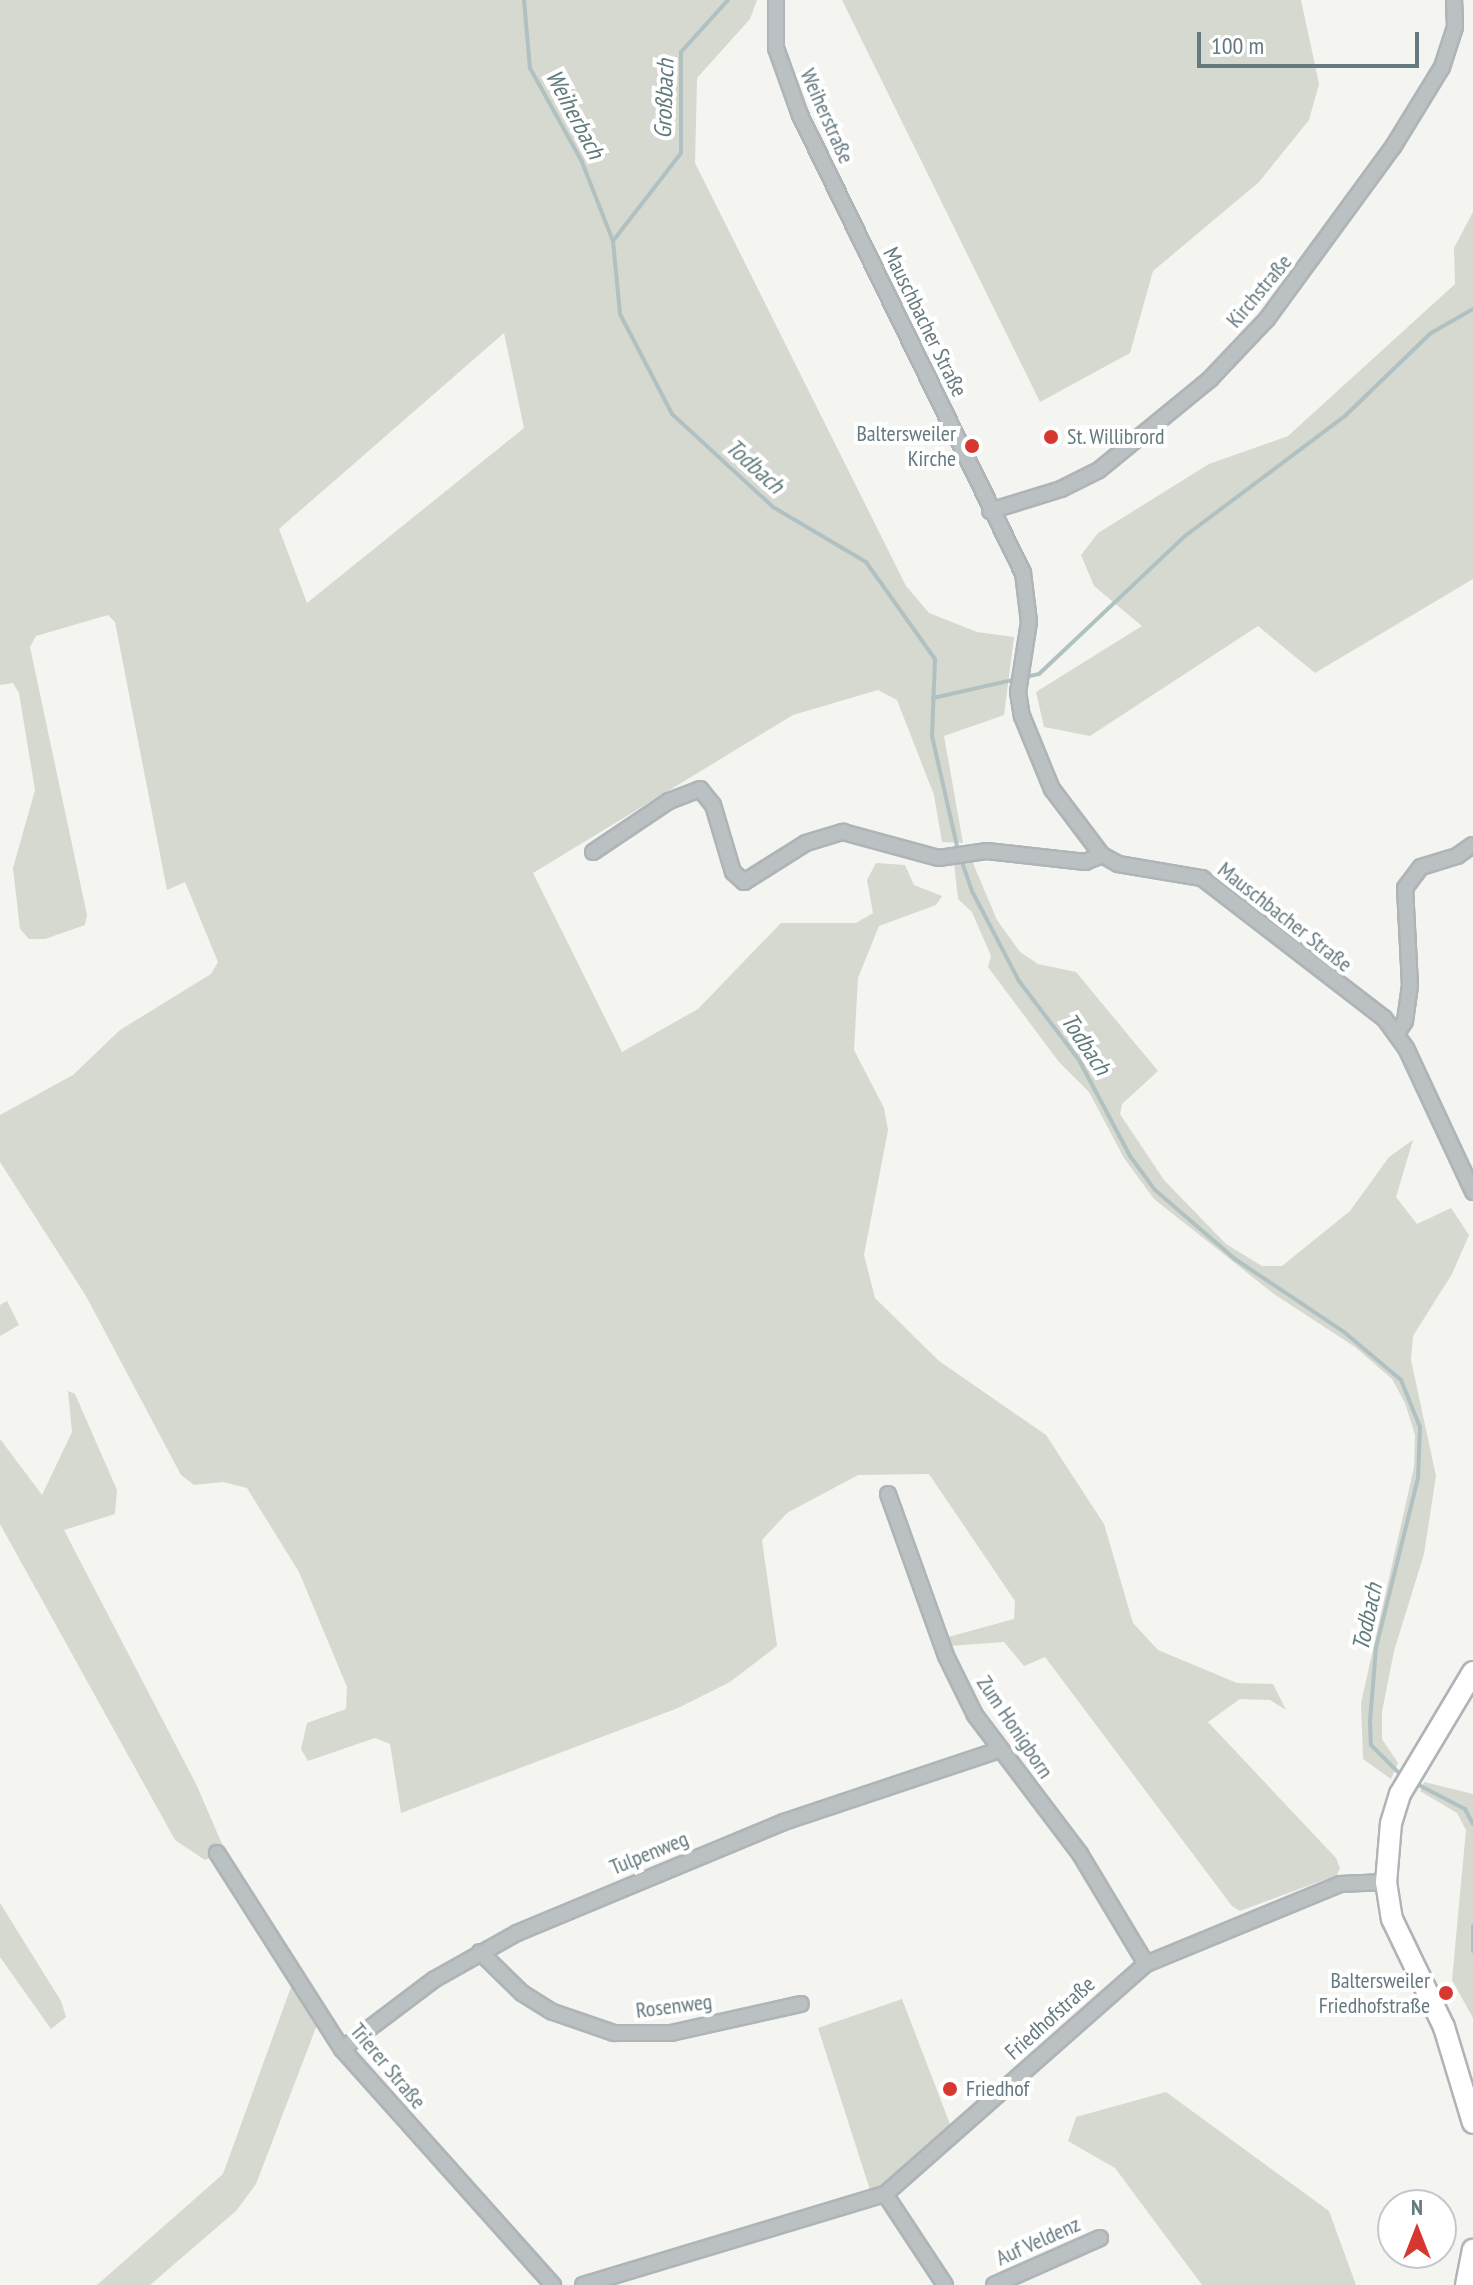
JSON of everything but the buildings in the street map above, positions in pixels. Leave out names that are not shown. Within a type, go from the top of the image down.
[{"type":"main road","points":[[1473,1672],[1413,1767],[1400,1794],[1391,1823],[1386,1882],[1392,1919],[1444,2027],[1473,2123]]},
{"type":"main road","points":[[1466,2285],[1473,2250]]},
{"type":"street","name":"Weiherstraße","points":[[776,0],[776,48],[783,75],[862,245]]},
{"type":"street","name":"Kirchstraße","points":[[990,511],[1061,489],[1099,470],[1210,379],[1267,319],[1393,147],[1442,67],[1455,27],[1454,0]]},
{"type":"street","name":"Mauschbacher Straße","points":[[862,245],[1029,597],[1018,692],[1022,716],[1052,789],[1102,855],[1118,864],[1202,878],[1397,1033],[1473,1192]]},
{"type":"street","points":[[593,852],[669,801],[700,789],[713,805],[733,872],[744,882],[806,843],[843,832],[926,856],[950,856],[971,851],[1085,862],[1102,855]]},
{"type":"street","points":[[1397,1033],[1405,1021],[1410,986],[1405,888],[1421,867],[1457,856],[1473,845]]},
{"type":"street","name":"Zum Honigborn","points":[[888,1494],[946,1656],[975,1715],[1080,1854],[1146,1964]]},
{"type":"street","name":"Tulpenweg","points":[[342,2049],[435,1979],[480,1952],[784,1822],[999,1750]]},
{"type":"street","name":"Trierer Straße","points":[[217,1853],[342,2049],[553,2285]]},
{"type":"street","name":"Friedhofstraße","points":[[583,2285],[885,2194],[1146,1964],[1340,1884],[1386,1882]]},
{"type":"street","name":"Rosenweg","points":[[480,1952],[522,1993],[553,2012],[614,2033],[671,2033],[801,2004]]},
{"type":"street","points":[[885,2194],[945,2285]]},
{"type":"street","name":"Auf Veldenz","points":[[994,2285],[1100,2238]]},
{"type":"shaded area","points":[[0,0],[757,0],[750,19],[697,78],[695,163],[906,586],[929,613],[977,632],[1014,637],[1004,715],[944,736],[963,843],[942,842],[934,795],[897,700],[878,690],[793,715],[533,873],[622,1052],[698,1009],[781,923],[856,923],[873,913],[867,880],[876,863],[905,865],[914,885],[942,896],[936,905],[879,926],[858,978],[854,1050],[884,1108],[888,1130],[864,1255],[875,1298],[939,1361],[1046,1435],[1104,1524],[1133,1623],[1158,1650],[1237,1683],[1273,1684],[1286,1710],[1270,1700],[1240,1699],[1208,1722],[1336,1858],[1340,1868],[1337,1875],[1240,1911],[1232,1906],[1045,1657],[1024,1666],[1004,1642],[949,1646],[948,1637],[1014,1619],[1015,1601],[929,1474],[858,1475],[787,1513],[762,1540],[777,1646],[730,1682],[678,1708],[401,1813],[390,1744],[375,1738],[308,1761],[301,1749],[307,1723],[346,1709],[347,1687],[299,1572],[247,1488],[223,1482],[194,1485],[181,1475],[86,1296],[0,1162],[0,1115],[73,1075],[120,1030],[211,974],[218,962],[185,882],[167,890],[115,622],[108,615],[36,636],[30,647],[87,915],[85,925],[45,939],[29,939],[20,929],[13,868],[35,790],[19,693],[13,683],[0,685]],"holes":[[[504,333],[524,428],[307,603],[279,529]]]},
{"type":"shaded area","points":[[842,0],[1301,0],[1319,84],[1309,120],[1259,182],[1153,271],[1130,353],[1040,402]]},
{"type":"shaded area","points":[[1473,212],[1473,579],[1315,673],[1258,626],[1090,736],[1044,727],[1036,692],[1142,626],[1094,586],[1081,555],[1098,533],[1209,464],[1288,436],[1455,284],[1454,248]]},
{"type":"shaded area","points":[[970,856],[997,920],[1020,952],[1038,964],[1076,972],[1158,1071],[1122,1104],[1120,1114],[1164,1180],[1226,1244],[1262,1266],[1282,1266],[1350,1211],[1389,1157],[1413,1140],[1396,1197],[1417,1224],[1451,1208],[1469,1235],[1452,1274],[1413,1336],[1411,1360],[1436,1476],[1424,1554],[1394,1651],[1382,1712],[1382,1739],[1398,1763],[1391,1779],[1363,1759],[1361,1703],[1414,1467],[1415,1435],[1405,1403],[1392,1379],[1355,1347],[1274,1294],[1154,1199],[1124,1158],[1089,1092],[1059,1062],[988,967],[991,956],[972,912],[958,899],[954,863]]},
{"type":"shaded area","points":[[7,1301],[19,1325],[0,1336],[0,1305]]},
{"type":"shaded area","points":[[68,1391],[75,1394],[117,1490],[115,1514],[64,1530],[197,1786],[225,1851],[205,1860],[175,1840],[0,1524],[0,1439],[42,1495],[72,1432]]},
{"type":"shaded area","points":[[1424,1782],[1473,1794],[1473,2018],[1452,1980],[1466,1830],[1457,1813],[1420,1791]]},
{"type":"shaded area","points":[[0,1903],[61,2001],[66,2017],[51,2029],[0,1957]]},
{"type":"shaded area","points":[[291,1987],[317,2025],[256,2184],[236,2211],[150,2285],[97,2285],[223,2174]]},
{"type":"shaded area","points":[[902,1999],[953,2132],[871,2193],[818,2028]]},
{"type":"shaded area","points":[[1166,2092],[1329,2211],[1356,2285],[1202,2285],[1115,2168],[1068,2141],[1076,2117]]},
{"type":"waterway","name":"Todbach","points":[[524,0],[530,68],[582,162],[613,241],[620,314],[672,414],[773,507],[866,562],[935,659],[932,736],[958,850]]},
{"type":"waterway","name":"Großbach","points":[[613,241],[681,153],[681,52],[728,0]]},
{"type":"waterway","points":[[933,698],[1039,674],[1185,536],[1346,415],[1431,333],[1473,309]]},
{"type":"waterway","name":"Todbach","points":[[961,859],[973,893],[1019,981],[1079,1060],[1130,1156],[1155,1190],[1235,1259],[1344,1332],[1401,1380],[1420,1427],[1418,1478],[1376,1648],[1370,1721],[1371,1745],[1402,1776]]},
{"type":"waterway","name":"Todbach","points":[[1413,1782],[1465,1809],[1473,1824]]},
{"type":"waterway","name":"Todbach","points":[[1473,1926],[1473,1951]]},
{"type":"place","name":"St. Willibrord","points":[[1051,437]]},
{"type":"place","name":"Baltersweiler Kirche","points":[[972,446]]},
{"type":"place","name":"Baltersweiler Friedhofstraße","points":[[1446,1993]]},
{"type":"place","name":"Friedhof","points":[[950,2089]]},
{"type":"water label","name":"Weiherbach","points":[[575,114]]}]
